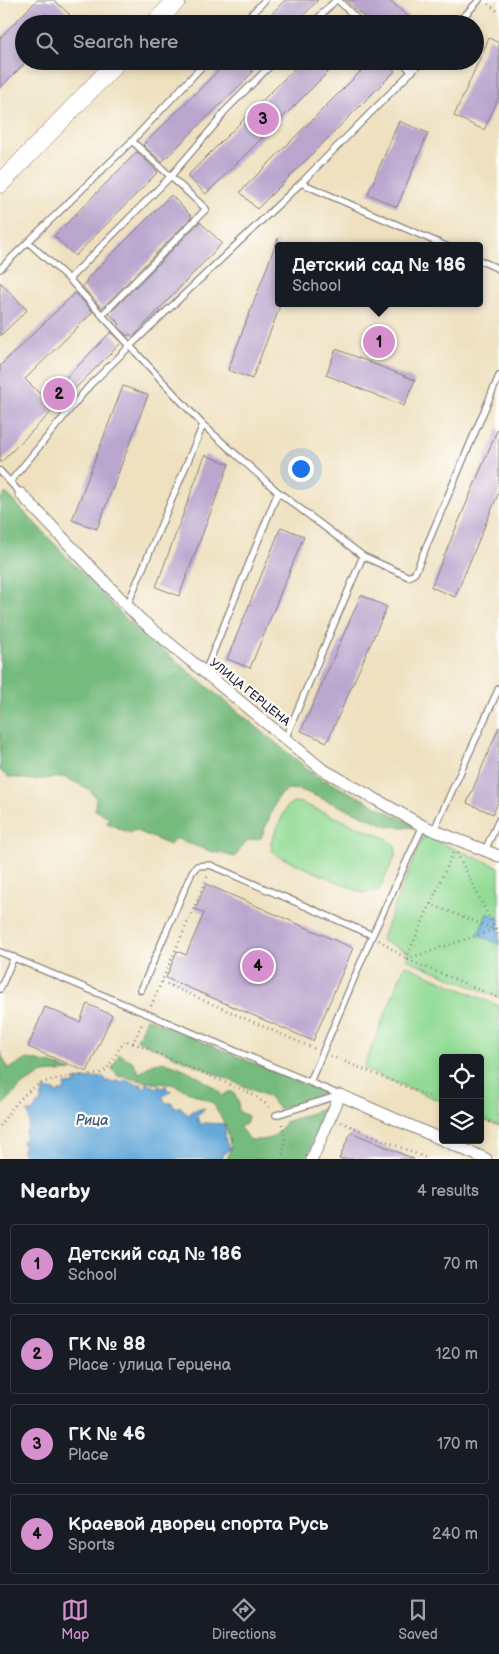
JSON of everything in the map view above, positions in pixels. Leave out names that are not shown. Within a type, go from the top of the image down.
[{"type":"main road","points":[[163,15],[177,0]]},
{"type":"main road","points":[[0,184],[109,70]]},
{"type":"street","name":"УЛИЦА ГЕРЦЕНА","points":[[21,494],[140,619],[322,769],[429,828],[499,856]]},
{"type":"street","points":[[312,1159],[340,1095],[439,1138]]},
{"type":"street","points":[[451,1144],[480,1158]]},
{"type":"lane","points":[[251,15],[265,0]]},
{"type":"lane","points":[[321,15],[337,0],[353,15]]},
{"type":"lane","points":[[465,15],[479,0]]},
{"type":"lane","points":[[0,269],[132,141],[199,70]]},
{"type":"lane","points":[[69,279],[170,176],[224,112],[266,70]]},
{"type":"lane","points":[[10,482],[90,385],[301,183],[412,72]]},
{"type":"lane","points":[[102,315],[206,209],[132,141]]},
{"type":"lane","points":[[301,183],[437,242]]},
{"type":"lane","points":[[28,242],[69,279],[203,425],[278,492],[363,556],[409,577],[415,573],[499,376]]},
{"type":"lane","points":[[483,262],[499,269]]},
{"type":"lane","points":[[127,606],[203,425]]},
{"type":"lane","points":[[0,471],[21,494]]},
{"type":"lane","points":[[205,672],[278,492]]},
{"type":"lane","points":[[285,739],[363,556]]},
{"type":"lane","points":[[310,1082],[372,935],[429,828],[499,688]]},
{"type":"lane","points":[[485,850],[499,820]]},
{"type":"lane","points":[[142,990],[192,872],[198,866],[210,865],[372,935]]},
{"type":"lane","points":[[0,952],[340,1095]]},
{"type":"lane","points":[[0,988],[14,958]]},
{"type":"lane","points":[[276,1115],[340,1095]]},
{"type":"path","points":[[484,0],[499,12]]},
{"type":"path","points":[[406,959],[455,848],[498,929],[499,937]]},
{"type":"path","points":[[133,1043],[212,867]]},
{"type":"path","points":[[430,904],[498,929]]},
{"type":"path","points":[[406,959],[498,929]]},
{"type":"path","points":[[372,935],[406,959],[499,998]]},
{"type":"path","points":[[162,982],[322,1052],[439,1100]]},
{"type":"path","points":[[0,1126],[7,1113],[25,1093],[47,1081],[99,1074],[106,1070],[125,1040],[252,1094],[268,1105],[282,1123],[285,1137],[282,1159]]},
{"type":"path","points":[[330,1117],[428,1159]]},
{"type":"path","points":[[484,1120],[499,1126]]},
{"type":"green space","points":[[6,493],[130,623],[293,757],[317,776],[417,828],[388,826],[301,790],[289,789],[278,796],[261,838],[246,841],[235,857],[206,850],[175,838],[170,845],[135,830],[130,833],[107,823],[109,817],[95,810],[96,798],[89,789],[64,777],[33,780],[9,777],[0,771],[0,499]]},
{"type":"green space","points":[[294,802],[301,803],[388,839],[395,846],[396,854],[379,890],[363,893],[276,855],[272,850],[271,842],[287,806]]},
{"type":"green space","points":[[423,836],[499,867],[499,998],[406,959],[408,952],[381,940]]},
{"type":"green space","points":[[405,965],[499,1006],[499,1126],[484,1120],[484,1054],[439,1054],[439,1100],[363,1069]]},
{"type":"green space","points":[[146,1018],[324,1093],[279,1109],[269,1097],[137,1040]]},
{"type":"green space","points":[[0,1051],[8,1069],[28,1059],[72,1071],[43,1073],[21,1086],[0,1108]]},
{"type":"green space","points":[[119,1054],[132,1061],[139,1073],[155,1063],[163,1062],[191,1073],[223,1096],[228,1092],[233,1092],[238,1101],[239,1112],[248,1116],[246,1124],[239,1127],[250,1140],[271,1138],[275,1136],[285,1122],[329,1107],[306,1159],[227,1159],[231,1148],[226,1126],[213,1103],[172,1084],[154,1083],[118,1076],[112,1069]]},
{"type":"water","points":[[487,913],[499,918],[499,944],[478,935]]},
{"type":"water","name":"Рица","points":[[104,1077],[106,1081],[115,1082],[118,1079],[121,1083],[125,1080],[131,1083],[133,1081],[136,1085],[140,1086],[140,1083],[144,1088],[147,1082],[150,1086],[153,1085],[156,1088],[159,1086],[162,1088],[166,1085],[167,1090],[172,1091],[163,1096],[166,1103],[172,1103],[175,1108],[180,1106],[190,1115],[192,1111],[205,1108],[197,1117],[200,1125],[204,1123],[224,1124],[225,1139],[230,1149],[222,1155],[222,1159],[25,1159],[22,1152],[24,1146],[22,1142],[26,1138],[25,1132],[29,1124],[27,1112],[33,1112],[37,1104],[40,1103],[44,1089],[55,1091],[57,1094],[59,1091],[64,1091],[65,1085],[75,1084],[75,1080]]},
{"type":"building","points":[[37,0],[54,0],[70,15],[22,15]]},
{"type":"building","points":[[285,0],[318,0],[304,15],[271,15]]},
{"type":"building","points":[[345,0],[389,0],[406,15],[362,15]]},
{"type":"building","points":[[15,23],[15,70],[18,70],[0,88],[0,38]]},
{"type":"building","points":[[489,38],[499,43],[499,97],[484,130],[454,116],[475,70],[484,70],[484,49]]},
{"type":"building","points":[[219,70],[251,70],[253,72],[162,162],[143,145]]},
{"type":"building","points":[[293,70],[330,70],[206,194],[187,176]]},
{"type":"building","points":[[362,70],[395,71],[257,209],[240,192]]},
{"type":"building","points":[[399,121],[428,133],[397,207],[368,194]]},
{"type":"building","points":[[137,152],[158,172],[75,256],[54,236]]},
{"type":"building","points":[[171,195],[192,217],[102,308],[82,286]]},
{"type":"building","points":[[200,222],[222,243],[133,337],[130,334],[127,336],[118,326],[120,324],[109,314]]},
{"type":"building","points":[[275,246],[275,307],[279,307],[279,309],[252,379],[228,370]]},
{"type":"building","points":[[0,282],[27,310],[0,336]]},
{"type":"building","points":[[75,293],[93,312],[25,379],[45,399],[111,332],[121,343],[0,463],[0,366]]},
{"type":"building","points":[[336,349],[415,380],[404,406],[326,375]]},
{"type":"building","points":[[123,386],[148,395],[97,529],[72,520]]},
{"type":"building","points":[[499,426],[499,492],[455,597],[431,587]]},
{"type":"building","points":[[205,455],[229,464],[179,596],[156,587]]},
{"type":"building","points":[[281,527],[304,536],[250,668],[227,659]]},
{"type":"building","points":[[361,595],[387,607],[327,742],[301,731]]},
{"type":"building","points":[[499,727],[499,800],[493,814],[467,803]]},
{"type":"building","points":[[206,884],[353,948],[313,1041],[166,978],[177,951],[186,955],[204,913],[195,909]]},
{"type":"building","points":[[87,1004],[112,1015],[87,1072],[28,1047],[45,1007],[80,1022]]},
{"type":"building","points":[[351,1132],[414,1159],[339,1159]]},
{"type":"place","name":"ГК № 46","points":[[263,119]]},
{"type":"place","name":"Детский сад № 186","points":[[379,342]]},
{"type":"place","name":"ГК № 88","points":[[59,394]]},
{"type":"place","name":"Краевой дворец спорта Русь","points":[[258,966]]}]
